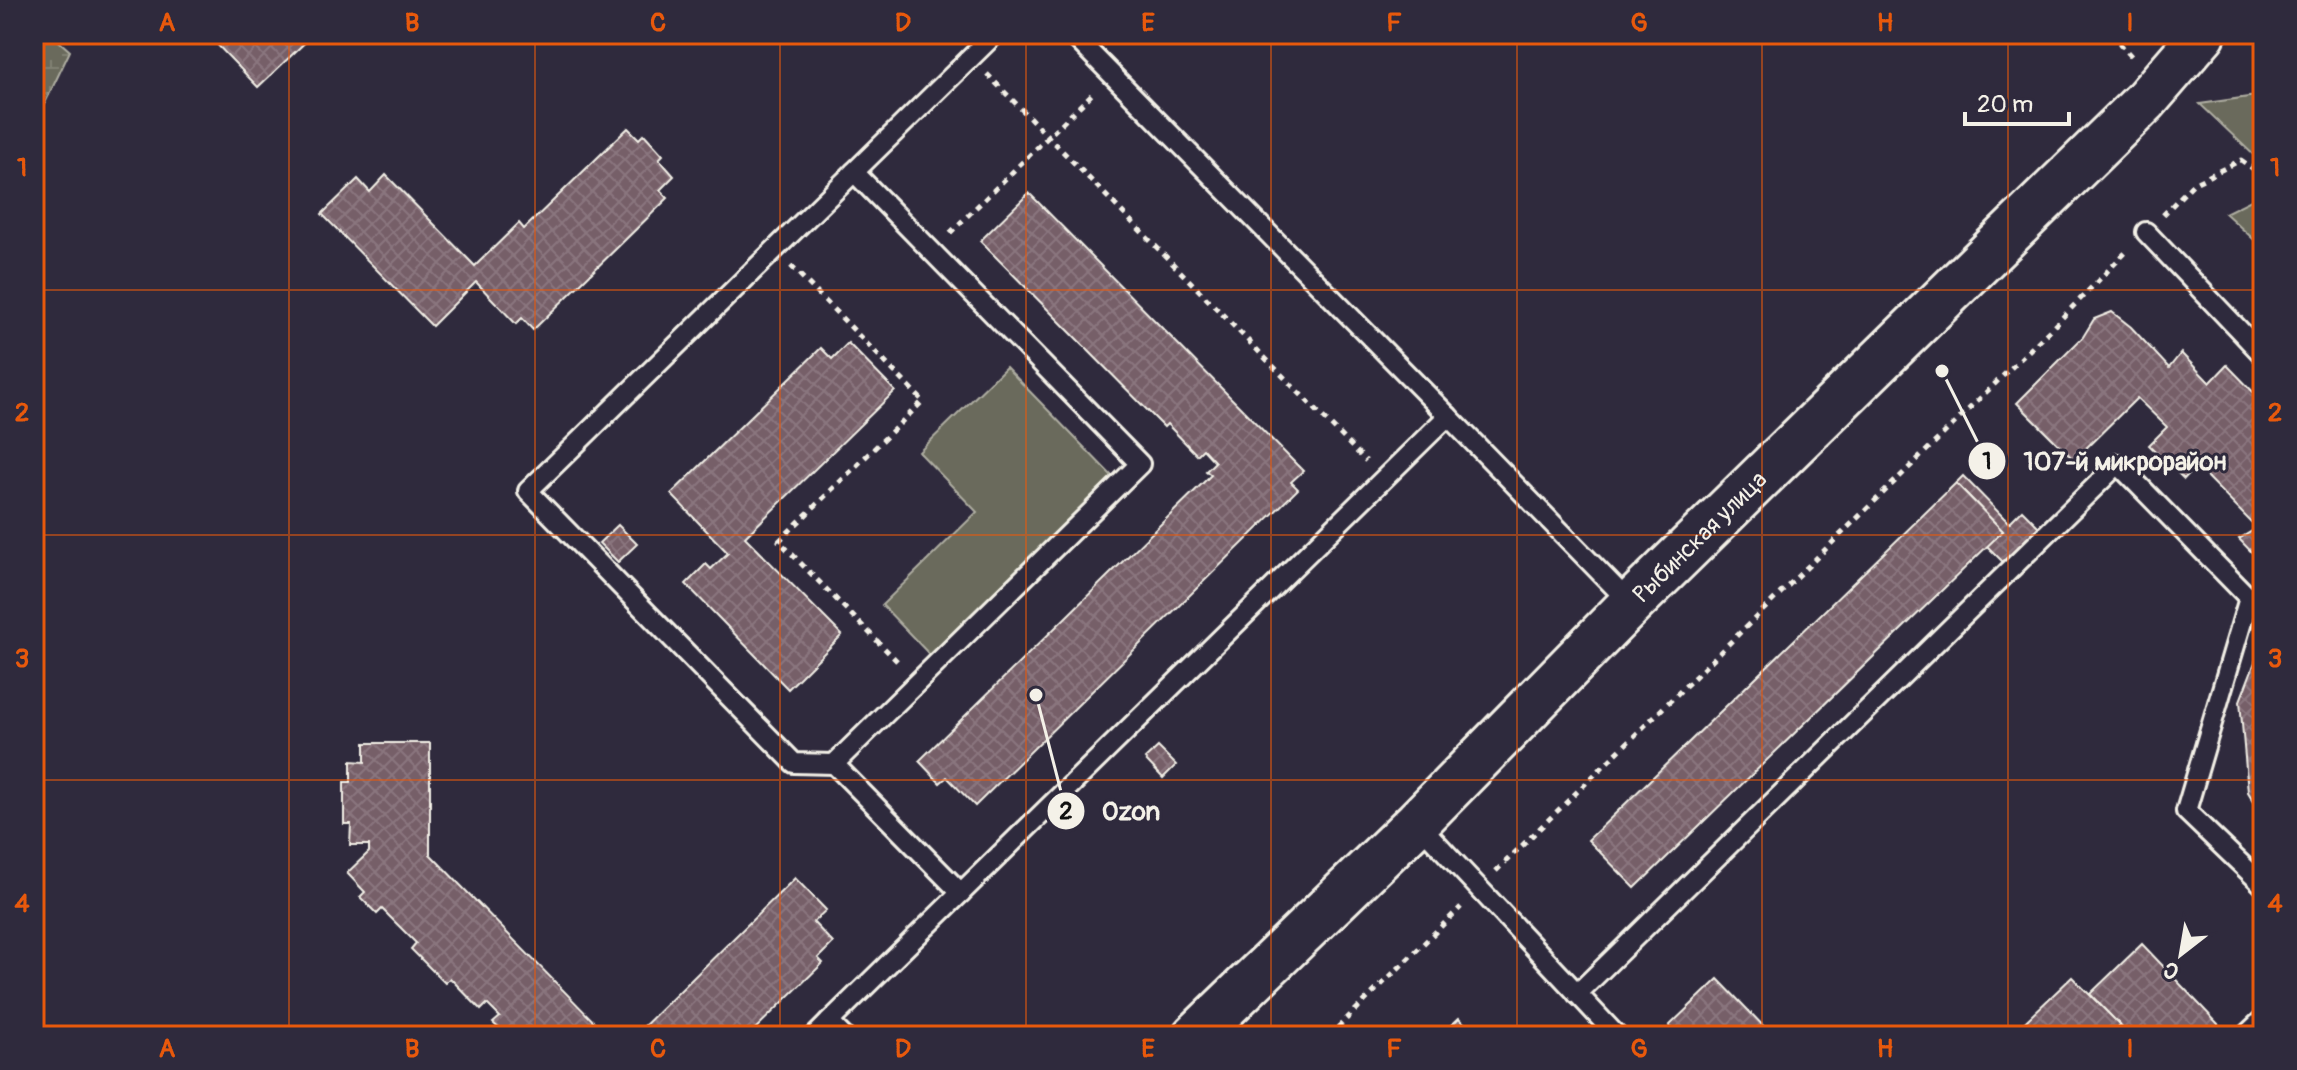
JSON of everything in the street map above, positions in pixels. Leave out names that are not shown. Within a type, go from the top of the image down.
[{"type":"main road","name":"Рыбинская улица","points":[[1195,1036],[1417,822],[1631,604],[2145,101],[2203,34]]},
{"type":"lane","points":[[961,893],[834,764],[794,763],[528,491],[995,34]]},
{"type":"lane","points":[[1072,34],[1631,604]]},
{"type":"lane","points":[[834,764],[1140,464],[854,172]]},
{"type":"lane","points":[[2146,232],[2263,355]]},
{"type":"lane","points":[[815,1036],[1448,416]]},
{"type":"lane","points":[[1577,994],[2118,464],[2249,598],[2186,811],[2263,885]]},
{"type":"lane","points":[[1417,822],[1617,1036]]},
{"type":"lane","points":[[2245,1036],[2263,1019]]},
{"type":"lane","points":[[829,1022],[843,1036]]},
{"type":"path","points":[[2111,34],[2133,59]]},
{"type":"path","points":[[971,58],[1383,479]]},
{"type":"path","points":[[932,251],[1112,74]]},
{"type":"path","points":[[1329,1036],[2054,326],[2193,184],[2241,160],[2263,176]]},
{"type":"path","points":[[775,249],[923,401],[779,541],[917,682]]},
{"type":"green space","points":[[34,34],[51,34],[70,51],[34,126]]},
{"type":"green space","points":[[2263,95],[2263,164],[2200,104]]},
{"type":"green space","points":[[2263,194],[2263,248],[2225,213]]},
{"type":"green space","points":[[1006,367],[1113,477],[930,655],[882,605],[977,512],[919,452]]},
{"type":"building","points":[[207,34],[314,34],[258,87]]},
{"type":"building","points":[[628,128],[639,139],[644,134],[663,155],[659,159],[674,176],[660,190],[668,198],[533,330],[522,318],[516,324],[476,282],[432,326],[322,214],[358,179],[370,192],[386,175],[475,266],[519,223],[524,229]]},
{"type":"building","points":[[1029,193],[1303,471],[1291,482],[1298,489],[975,806],[947,777],[940,783],[919,761],[1211,475],[1206,471],[1215,462],[1203,449],[1197,455],[1167,424],[1164,427],[980,241]]},
{"type":"building","points":[[2112,312],[2131,327],[2169,368],[2181,353],[2210,383],[2227,365],[2263,402],[2263,418],[2255,426],[2263,434],[2263,564],[2239,539],[2257,528],[2196,466],[2184,479],[2149,445],[2167,427],[2137,398],[2074,460],[2017,403],[2083,337],[2094,319]]},
{"type":"building","points":[[848,343],[895,391],[745,537],[842,635],[788,689],[686,584],[706,564],[711,569],[728,553],[671,494],[821,348],[832,359]]},
{"type":"building","points":[[1963,476],[2009,523],[2022,510],[2040,528],[2004,563],[1987,546],[2003,531],[1956,483]]},
{"type":"building","points":[[1956,483],[2003,531],[1635,888],[1588,840]]},
{"type":"building","points":[[618,525],[637,544],[618,562],[599,543]]},
{"type":"building","points":[[2263,643],[2263,817],[2248,792],[2240,701]]},
{"type":"building","points":[[365,743],[430,743],[430,854],[603,1031],[598,1036],[507,1036],[493,1023],[500,1017],[487,1004],[481,1010],[450,978],[445,983],[411,949],[416,943],[382,909],[377,914],[360,897],[365,892],[347,873],[369,852],[369,845],[350,845],[351,824],[344,824],[344,782],[351,782],[351,761],[365,762]]},
{"type":"building","points":[[1158,747],[1176,765],[1163,778],[1145,759]]},
{"type":"building","points":[[795,878],[826,910],[813,922],[833,943],[818,958],[823,963],[748,1036],[634,1036]]},
{"type":"building","points":[[2142,944],[2220,1026],[2210,1036],[2130,1036],[2090,994]]},
{"type":"building","points":[[2072,977],[2120,1025],[2108,1036],[2010,1036]]},
{"type":"building","points":[[1718,979],[1773,1036],[1679,1036],[1669,1026]]},
{"type":"building","points":[[1459,1018],[1477,1036],[1440,1036]]},
{"type":"place","name":"107-й микрорайон","points":[[1942,371]]},
{"type":"place","name":"Ozon","points":[[1036,695]]}]
